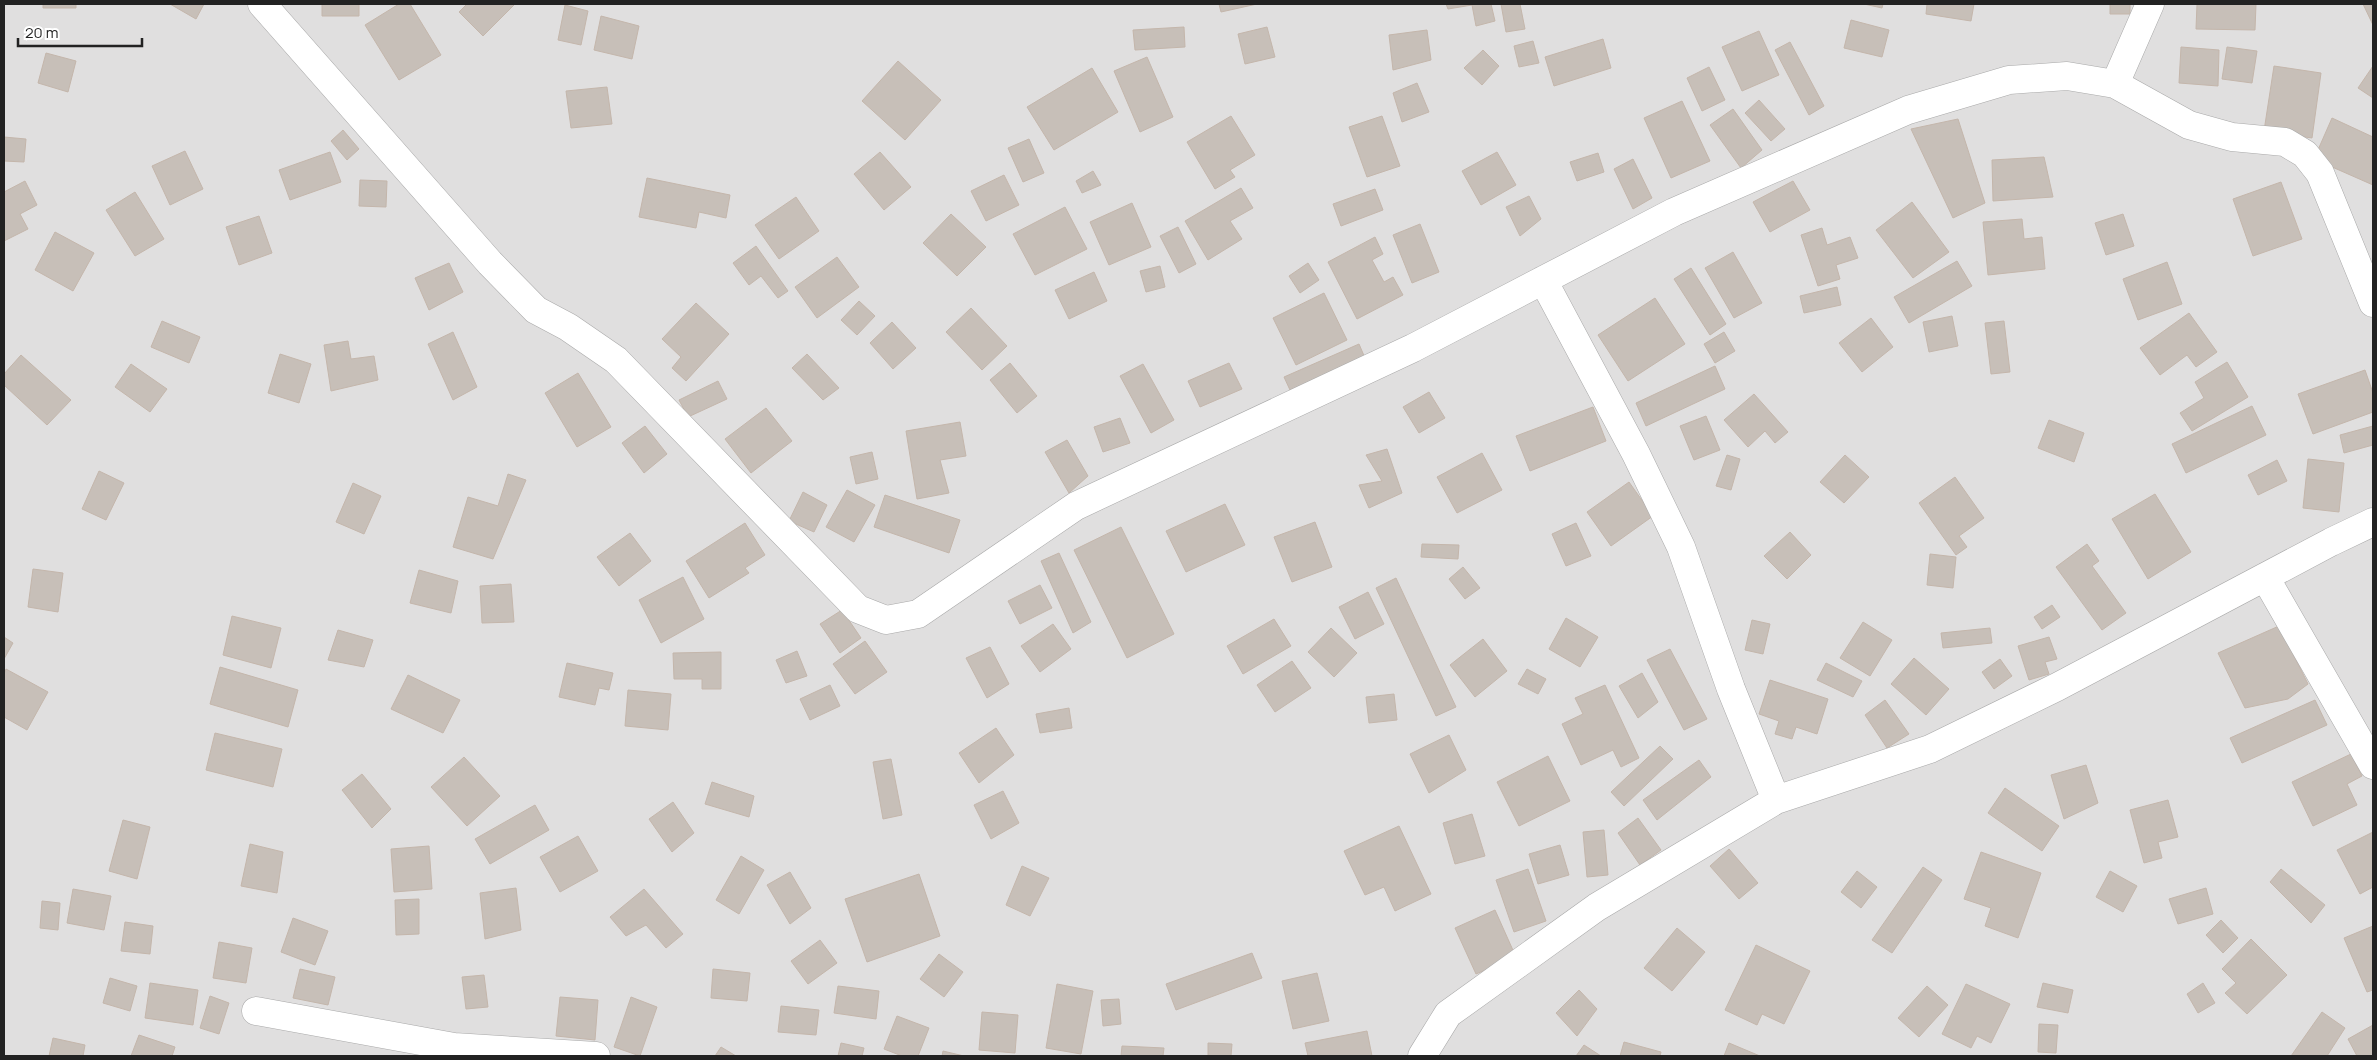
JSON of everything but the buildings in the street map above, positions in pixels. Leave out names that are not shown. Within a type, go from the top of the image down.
[{"type":"street","points":[[262,4],[490,263],[536,310],[568,327],[616,360],[858,609],[886,620],[918,614],[1076,506],[1414,348],[1674,212],[1908,110],[2010,80],[2067,76],[2115,84],[2189,126],[2232,137],[2285,142],[2305,154],[2320,173],[2373,302]]},
{"type":"street","points":[[2115,84],[2150,4]]},
{"type":"street","points":[[1543,280],[1636,454],[1681,547],[1731,689],[1776,800]]},
{"type":"street","points":[[1422,1056],[1448,1014],[1597,907],[1776,800],[1930,749],[2057,687],[2373,522]]},
{"type":"street","points":[[2265,577],[2373,765]]},
{"type":"street","points":[[256,1010],[454,1047],[596,1056]]},
{"type":"shaded area","points":[[4,4],[2373,4],[2373,1056],[4,1056]]}]
